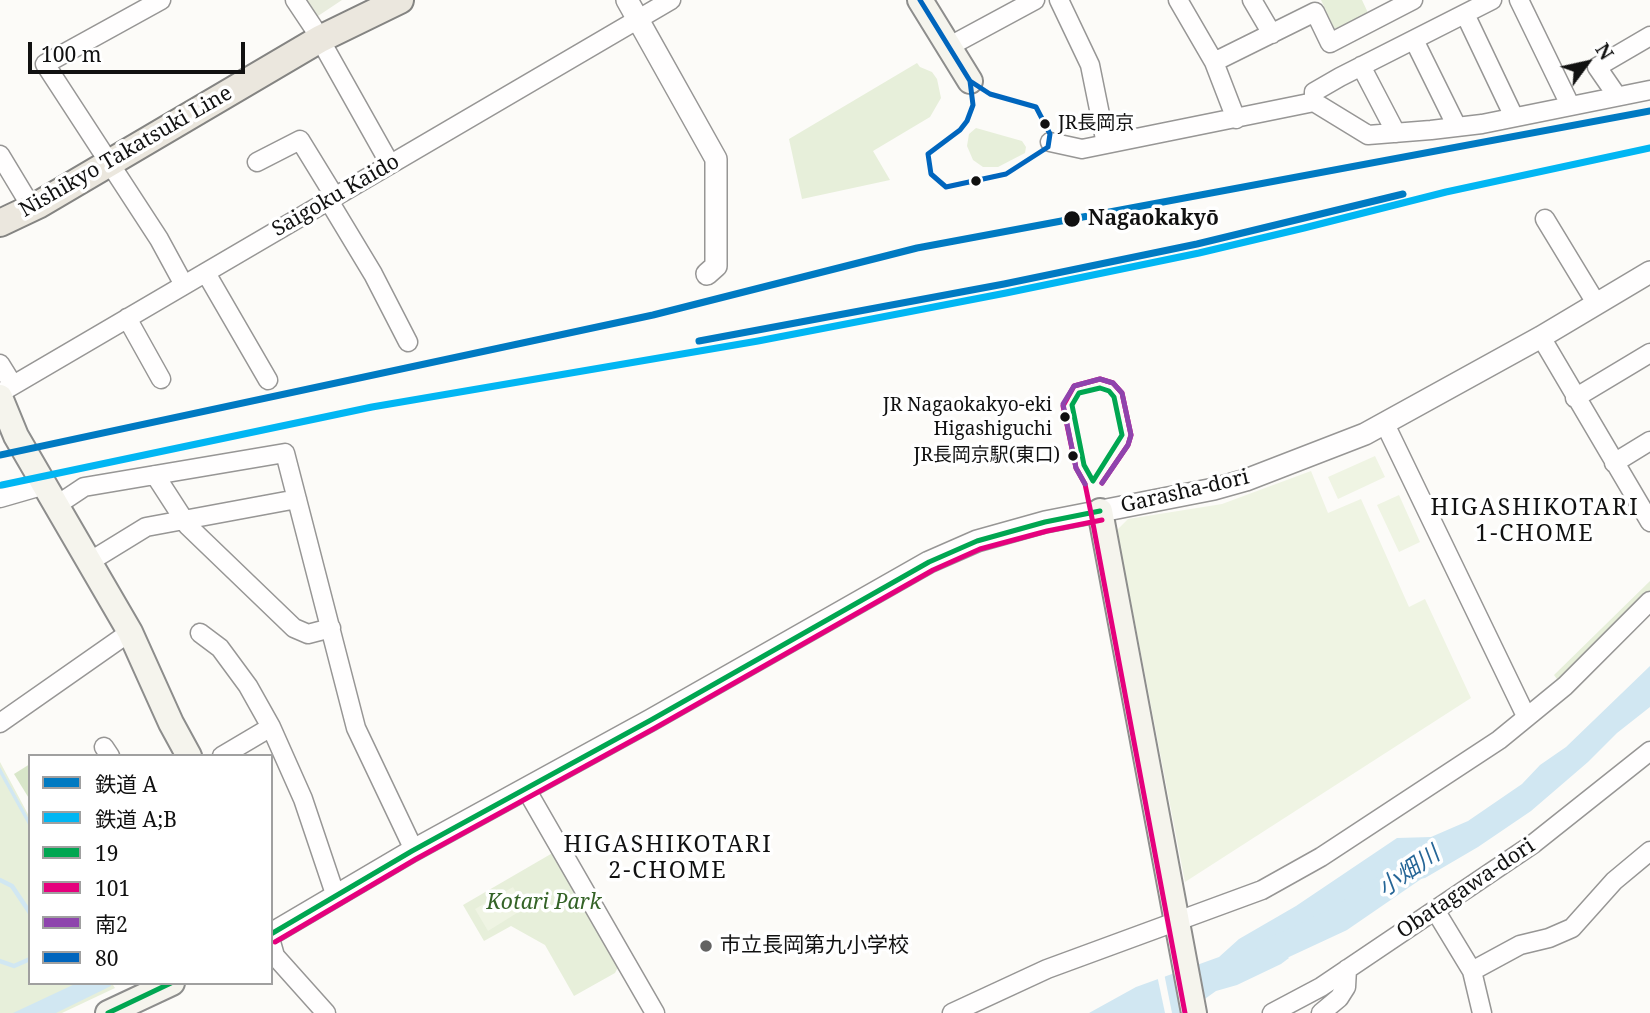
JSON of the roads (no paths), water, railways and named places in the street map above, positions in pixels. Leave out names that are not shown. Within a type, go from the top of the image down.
[{"type":"main road","name":"Nishikyo Takatsuki Line","points":[[0,223],[109,164],[320,39],[400,0]]},
{"type":"main road","points":[[920,0],[970,81]]},
{"type":"main road","points":[[4,392],[16,436],[130,632],[188,754]]},
{"type":"main road","points":[[1100,511],[1194,1013]]},
{"type":"main road","points":[[108,1013],[160,986]]},
{"type":"street","points":[[161,0],[45,64],[159,239],[184,285]]},
{"type":"street","points":[[295,0],[390,164]]},
{"type":"street","points":[[627,0],[716,159],[716,266],[707,274]]},
{"type":"street","name":"Saigoku Kaido","points":[[4,392],[671,0]]},
{"type":"street","points":[[948,47],[1035,0]]},
{"type":"street","points":[[1059,0],[1090,65],[1106,144]]},
{"type":"street","points":[[1178,0],[1214,62],[1236,119]]},
{"type":"street","points":[[1252,0],[1272,34]]},
{"type":"street","points":[[1214,62],[1315,12],[1330,43],[1413,0]]},
{"type":"street","points":[[1314,102],[1314,92],[1492,0]]},
{"type":"street","points":[[1519,0],[1570,105]]},
{"type":"street","points":[[1465,14],[1514,117]]},
{"type":"street","points":[[1617,96],[1597,67],[1650,36]]},
{"type":"street","points":[[1414,40],[1457,127]]},
{"type":"street","points":[[1362,66],[1396,133]]},
{"type":"street","points":[[1050,142],[1082,149],[1314,102],[1368,135],[1396,133],[1457,127],[1650,90]]},
{"type":"street","points":[[257,162],[300,140],[408,342]]},
{"type":"street","points":[[0,155],[32,208]]},
{"type":"street","points":[[1545,219],[1596,303]]},
{"type":"street","points":[[205,272],[268,380]]},
{"type":"street","name":"Garasha-dori","points":[[273,933],[414,850],[929,562],[977,541],[1045,522],[1182,497],[1245,480],[1365,434],[1541,337],[1650,272]]},
{"type":"street","points":[[127,318],[161,379]]},
{"type":"street","points":[[1541,337],[1650,522]]},
{"type":"street","points":[[1575,398],[1650,353]]},
{"type":"street","points":[[0,363],[4,392]]},
{"type":"street","points":[[1385,424],[1526,716]]},
{"type":"street","points":[[1614,463],[1650,441]]},
{"type":"street","points":[[0,498],[51,495],[285,453],[356,727],[414,850]]},
{"type":"street","points":[[155,475],[185,520],[294,628],[308,634],[331,628]]},
{"type":"street","points":[[89,562],[146,527],[297,499]]},
{"type":"street","points":[[952,1013],[1047,969],[1177,927],[1262,890],[1321,857],[1499,740],[1565,686],[1650,601]]},
{"type":"street","points":[[0,723],[130,632]]},
{"type":"street","points":[[200,633],[220,648],[248,686],[271,727],[303,799],[336,897]]},
{"type":"street","points":[[225,754],[271,727]]},
{"type":"street","name":"Obatagawa-dori","points":[[1272,1013],[1347,970],[1558,826],[1650,751]]},
{"type":"street","points":[[526,789],[655,1013]]},
{"type":"street","points":[[1472,971],[1520,945],[1549,938],[1572,928],[1614,881],[1648,857]]},
{"type":"street","points":[[1435,910],[1472,971],[1482,1013]]},
{"type":"street","points":[[273,949],[275,956],[326,1013]]},
{"type":"street","points":[[1321,1013],[1339,998],[1346,987],[1347,970]]},
{"type":"water","points":[[1650,666],[1650,707],[1617,733],[1531,811],[1478,847],[1425,878],[1378,887],[1327,912],[1284,953],[1289,958],[1281,964],[1237,985],[1216,991],[1185,1013],[1089,1013],[1136,987],[1219,957],[1239,939],[1296,906],[1397,838],[1431,837],[1468,821],[1522,784],[1540,765],[1566,747]]},
{"type":"water","points":[[0,767],[28,817],[28,824],[0,774]]},
{"type":"water","points":[[73,985],[111,985],[56,1013],[13,1013]]},
{"type":"waterway","name":"小畑川","points":[[1269,952],[1340,919],[1420,864]]},
{"type":"waterway","points":[[0,880],[12,886],[28,910]]},
{"type":"waterway","points":[[0,961],[14,966],[28,960]]},
{"type":"rail line","name":"A","points":[[0,455],[653,315],[917,248],[1650,111]]},
{"type":"rail line","name":"A;B","points":[[2,485],[372,407],[758,341],[1006,293],[1199,253],[1446,192],[1650,148]]},
{"type":"rail line","name":"A","points":[[699,341],[1004,284],[1197,244],[1403,194]]},
{"type":"place","name":"JR長岡京","points":[[1045,124]]},
{"type":"place","name":"Nagaokakyō","points":[[1072,219]]},
{"type":"place","name":"JR Nagaokakyo-eki Higashiguchi","points":[[1065,417]]},
{"type":"place","name":"JR長岡京駅(東口)","points":[[1073,456]]},
{"type":"place","name":"市立長岡第九小学校","points":[[706,946]]},
{"type":"district","name":"HIGASHIKOTARI 1-CHOME","points":[[1535,521]]},
{"type":"district","name":"HIGASHIKOTARI 2-CHOME","points":[[668,858]]},
{"type":"park label","name":"Kotari Park","points":[[544,903]]}]
